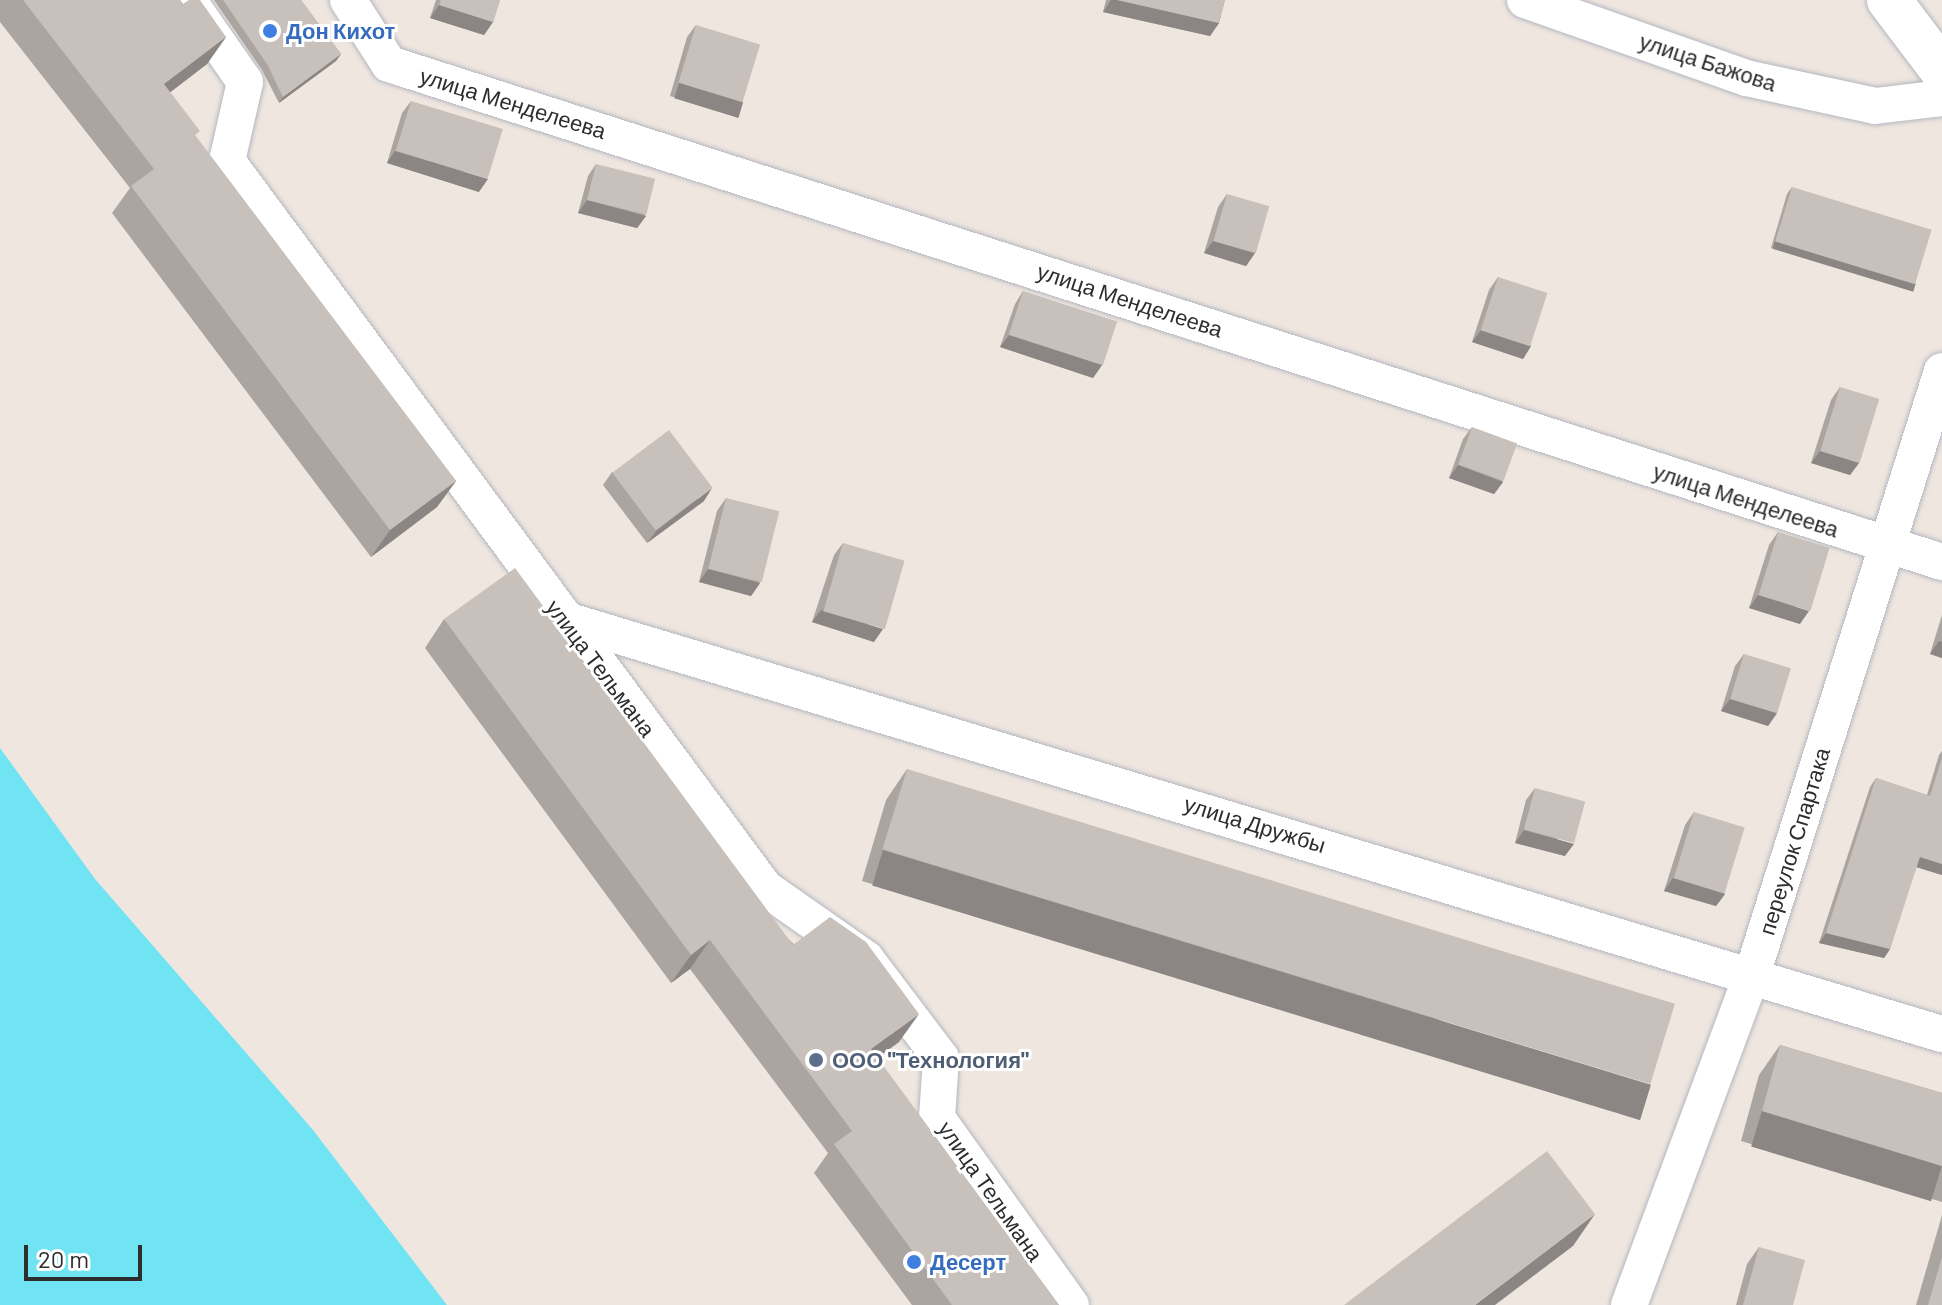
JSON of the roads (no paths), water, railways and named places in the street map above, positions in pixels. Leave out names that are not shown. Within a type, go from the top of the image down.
[{"type":"main road","points":[[1889,0],[1942,70]]},
{"type":"street","name":"улица Тельмана","points":[[188,0],[245,82],[227,161],[765,888],[866,959],[941,1058],[937,1118],[1071,1305]]},
{"type":"street","name":"улица Менделеева","points":[[348,0],[389,64],[1942,562]]},
{"type":"street","name":"улица Бажова","points":[[1525,0],[1746,78],[1875,106],[1942,98]]},
{"type":"street","name":"переулок Спартака","points":[[1629,1305],[1752,975],[1942,371]]},
{"type":"street","name":"улица Дружбы","points":[[566,620],[1942,1034]]},
{"type":"water","points":[[0,748],[95,879],[313,1130],[447,1305],[0,1305]]},
{"type":"place","name":"Дон Кихот","points":[[270,31]]},
{"type":"place","name":"ООО \"Технология\"","points":[[816,1060]]},
{"type":"place","name":"Десерт","points":[[914,1262]]}]
